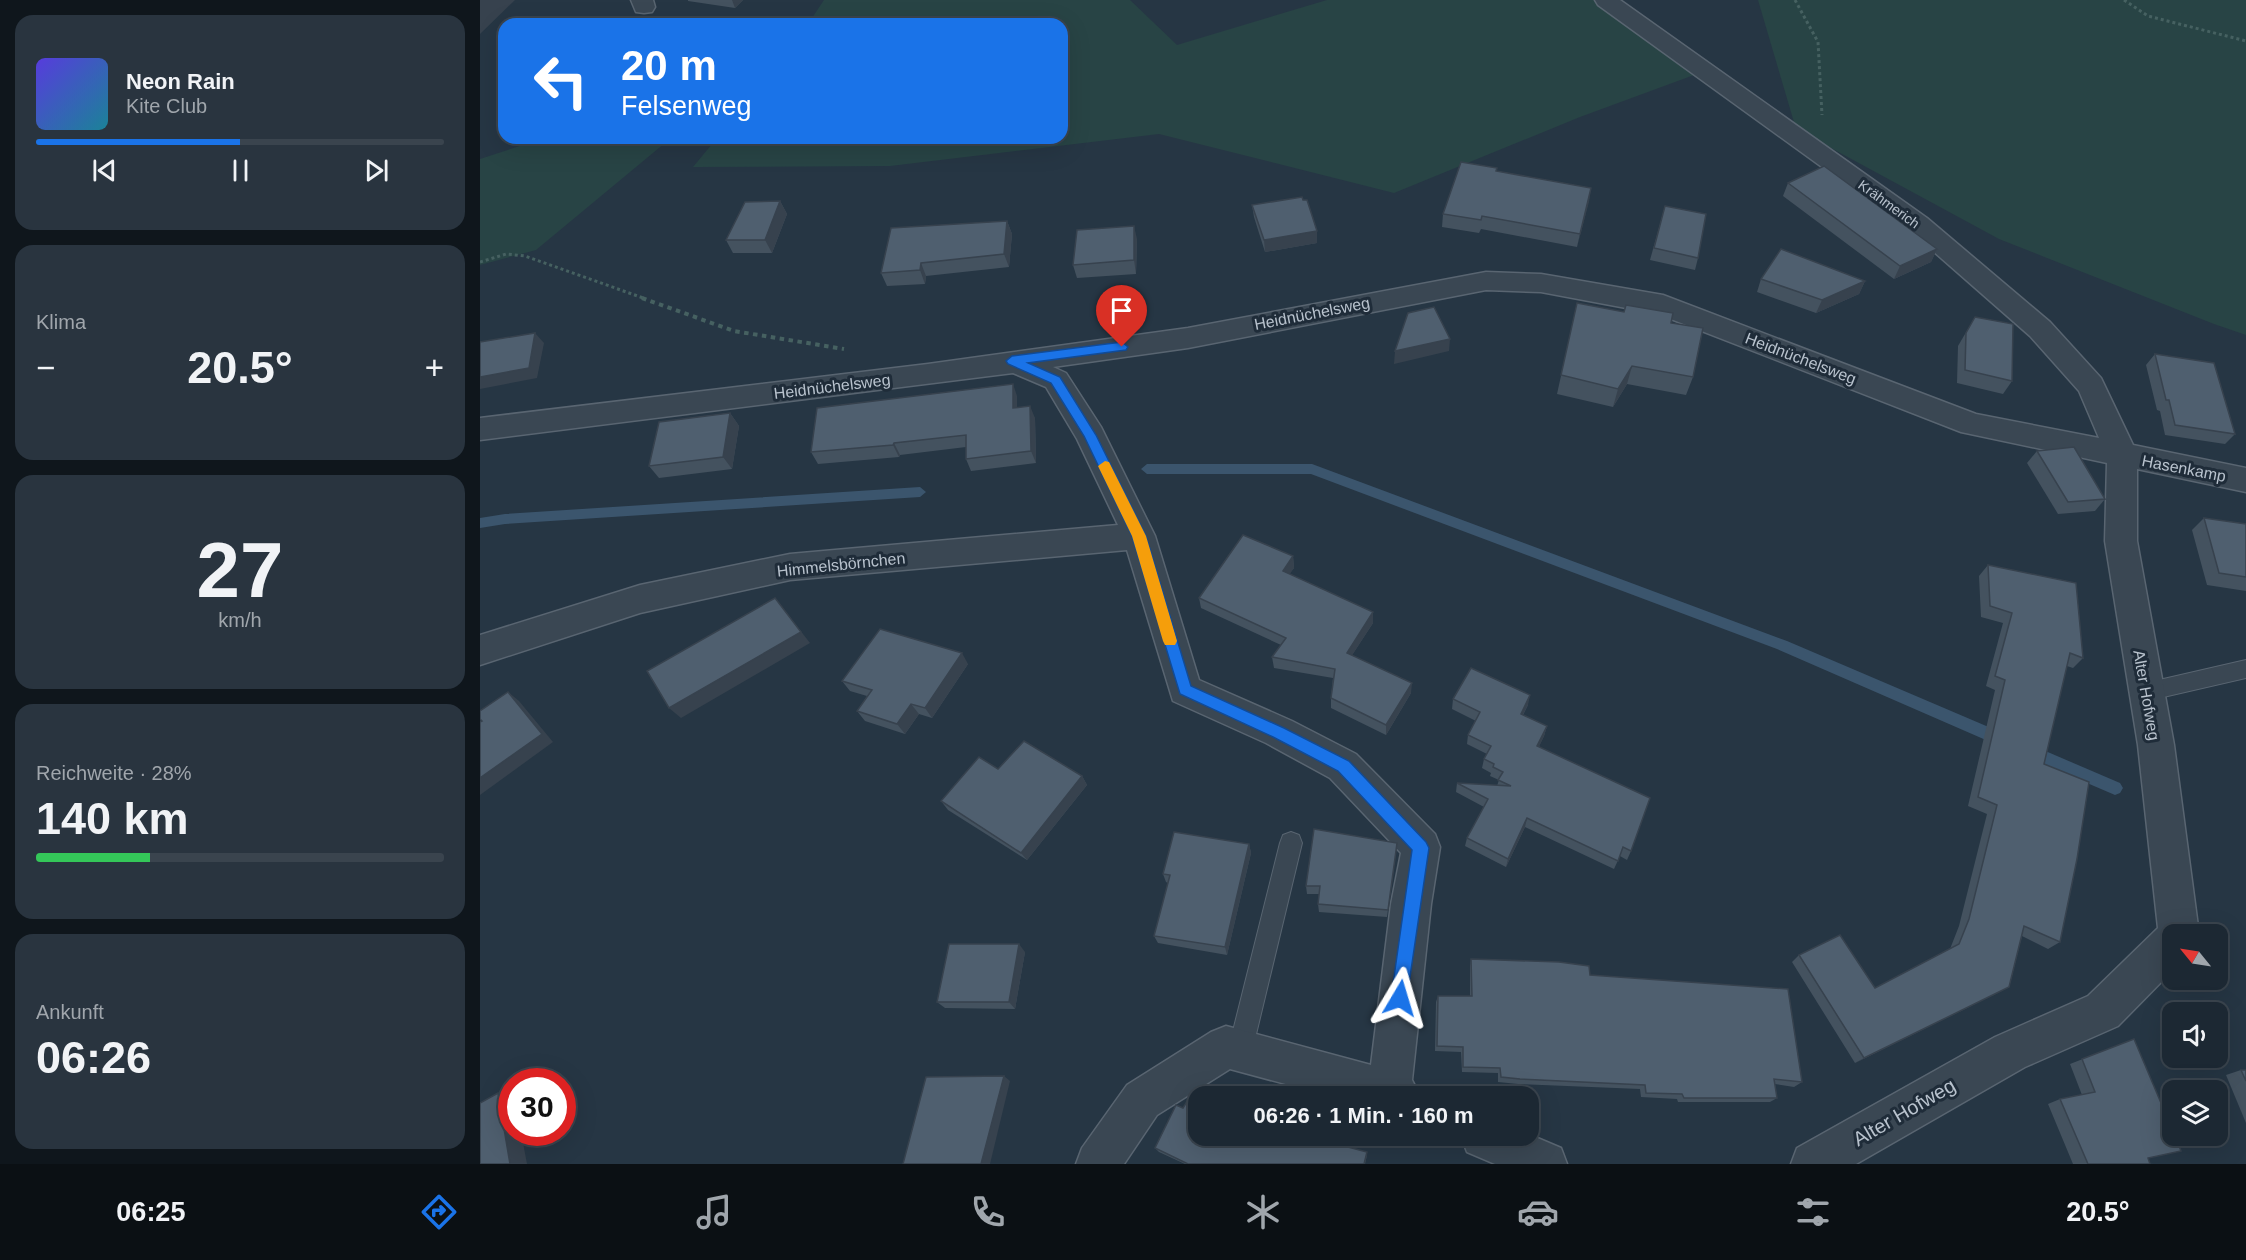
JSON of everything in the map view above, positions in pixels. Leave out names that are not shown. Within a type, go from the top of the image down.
[{"type":"street","name":"Krähmerich","points":[[1606,0],[1918,224],[2040,329],[2091,386],[2122,455]]},
{"type":"street","name":"Heidnüchelsweg","points":[[480,429],[928,374],[1188,338],[1486,281],[1540,283],[1663,305],[1972,424],[2122,455]]},
{"type":"street","points":[[1012,361],[1056,380],[1090,435],[1139,536],[1185,690],[1279,732],[1343,766],[1421,848],[1411,904],[1395,1086]]},
{"type":"street","name":"Hasenkamp","points":[[2122,455],[2246,480]]},
{"type":"street","name":"Alter Hofweg","points":[[2122,455],[2121,541],[2156,745],[2178,924]]},
{"type":"street","name":"Himmelsbörnchen","points":[[480,650],[640,599],[790,567],[1139,536]]},
{"type":"street","name":"Alter Hofweg","points":[[1813,1164],[2010,1052],[2103,1011],[2162,952]]},
{"type":"street","points":[[1098,1164],[1142,1100],[1226,1047],[1365,1086]]},
{"type":"street","points":[[1505,1146],[1545,1164]]},
{"type":"lane","points":[[2146,692],[2246,669]]},
{"type":"lane","points":[[1240,1051],[1291,843]]},
{"type":"path","points":[[1795,0],[1818,42],[1822,116]]},
{"type":"path","points":[[2124,0],[2148,16],[2246,40]]},
{"type":"path","points":[[480,262],[506,254],[525,256],[734,331],[855,352]]},
{"type":"green space","points":[[824,0],[1130,0],[1177,45],[1327,0],[1594,0],[1694,75],[1580,117],[1394,193],[1159,134],[890,166],[693,167],[712,144],[1068,144],[1068,18],[812,18]]},
{"type":"green space","points":[[1758,0],[2246,0],[2246,335],[1999,239],[1796,129]]},
{"type":"green space","points":[[526,144],[664,144],[536,250],[480,265],[480,159]]},
{"type":"building","points":[[1461,162],[1497,168],[1496,171],[1591,188],[1580,234],[1482,216],[1481,220],[1443,214]]},
{"type":"building","points":[[1824,166],[1937,249],[1900,266],[1788,183]]},
{"type":"building","points":[[1302,197],[1303,200],[1307,200],[1317,231],[1264,240],[1252,205]]},
{"type":"building","points":[[780,201],[765,240],[726,240],[745,202]]},
{"type":"building","points":[[1665,206],[1706,214],[1698,258],[1654,248]]},
{"type":"building","points":[[1007,221],[1004,254],[921,263],[920,270],[881,273],[891,228]]},
{"type":"building","points":[[1134,226],[1134,260],[1073,265],[1077,230]]},
{"type":"building","points":[[1781,249],[1865,281],[1822,300],[1761,279]]},
{"type":"building","points":[[1577,303],[1624,312],[1626,305],[1673,313],[1671,323],[1703,328],[1693,377],[1632,366],[1618,389],[1561,375]]},
{"type":"building","points":[[1434,307],[1450,339],[1395,351],[1408,313]]},
{"type":"building","points":[[1975,317],[2013,324],[2012,381],[1965,370],[1966,333]]},
{"type":"building","points":[[535,333],[529,368],[480,377],[480,342]]},
{"type":"building","points":[[2155,354],[2214,363],[2235,434],[2175,425],[2169,400],[2166,400]]},
{"type":"building","points":[[1013,384],[1013,408],[1030,406],[1031,451],[966,459],[966,435],[894,443],[893,445],[811,452],[817,408]]},
{"type":"building","points":[[730,413],[723,457],[649,466],[659,422]]},
{"type":"building","points":[[2074,447],[2105,499],[2068,502],[2037,451]]},
{"type":"building","points":[[2204,518],[2246,524],[2246,577],[2219,573]]},
{"type":"building","points":[[1243,535],[1293,556],[1283,571],[1373,612],[1347,653],[1412,683],[1386,725],[1331,698],[1335,669],[1272,657],[1286,638],[1199,598]]},
{"type":"building","points":[[1988,565],[2076,583],[2083,658],[2070,653],[2044,764],[2089,782],[2077,859],[2060,942],[2024,926],[2009,987],[1864,1058],[1799,955],[1840,935],[1875,988],[1959,944],[1969,919],[1997,805],[1978,797],[2005,680],[1995,676],[2012,613],[1990,606]]},
{"type":"building","points":[[775,598],[801,632],[669,708],[647,671]]},
{"type":"building","points":[[880,629],[962,653],[925,708],[911,704],[897,724],[857,711],[872,690],[842,681]]},
{"type":"building","points":[[1471,668],[1530,695],[1521,714],[1547,726],[1537,746],[1650,798],[1631,851],[1623,847],[1618,861],[1527,818],[1508,859],[1467,838],[1488,799],[1457,783],[1511,786],[1498,780],[1503,772],[1484,759],[1491,746],[1468,735],[1480,712],[1453,699]]},
{"type":"building","points":[[508,692],[542,734],[480,778],[480,722],[482,721],[480,711]]},
{"type":"building","points":[[1024,741],[1082,776],[1021,853],[941,801],[979,757],[998,769]]},
{"type":"building","points":[[1314,829],[1397,843],[1388,910],[1318,904],[1320,886],[1306,886]]},
{"type":"building","points":[[1174,832],[1249,844],[1225,947],[1154,936],[1170,875],[1163,874]]},
{"type":"building","points":[[949,944],[1019,944],[1009,1002],[937,1002]]},
{"type":"building","points":[[1471,959],[1559,962],[1589,966],[1590,975],[1788,989],[1802,1082],[1774,1079],[1777,1098],[1684,1098],[1682,1094],[1646,1093],[1645,1085],[1520,1079],[1501,1077],[1500,1068],[1463,1067],[1463,1047],[1437,1046],[1438,996],[1472,996]]},
{"type":"building","points":[[2134,1039],[2162,1105],[2162,1146],[2179,1146],[2181,1151],[2148,1158],[2150,1164],[2088,1164],[2060,1099],[2095,1092],[2082,1059]]},
{"type":"building","points":[[2241,1070],[2246,1070],[2246,1081]]},
{"type":"building","points":[[1004,1076],[981,1164],[903,1164],[926,1077]]},
{"type":"building","points":[[498,1093],[498,1146],[507,1146],[510,1164],[480,1164],[480,1103]]},
{"type":"building","points":[[1188,1100],[1188,1146],[1344,1146],[1367,1152],[1364,1164],[1188,1164],[1155,1148],[1176,1105],[1183,1108]]},
{"type":"waterway","points":[[1147,469],[1312,469],[1782,645],[2000,739]]},
{"type":"waterway","points":[[480,523],[505,519],[920,492]]},
{"type":"waterway","points":[[2029,751],[2115,788]]},
{"type":"slow traffic","points":[[1105,466],[1139,536],[1170,641]]},
{"type":"route","points":[[1122,347],[1012,361],[1056,380],[1090,435],[1139,536],[1185,690],[1279,732],[1343,766],[1421,848],[1411,904],[1400,998]]}]
